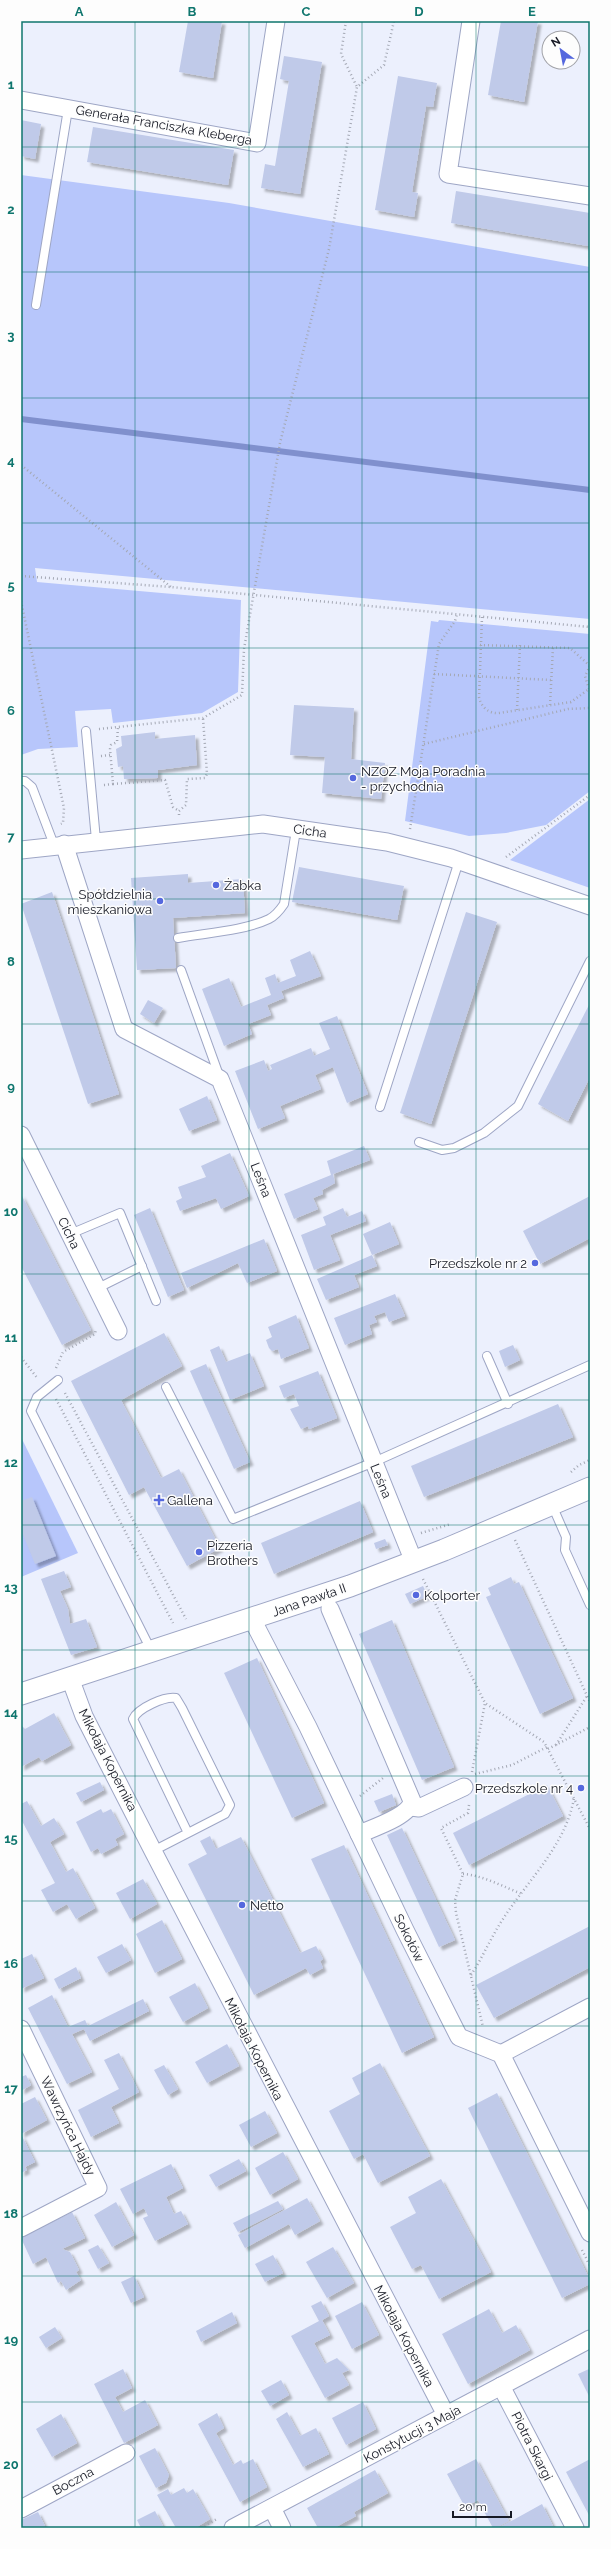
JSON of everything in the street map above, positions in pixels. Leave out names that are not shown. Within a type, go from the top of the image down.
[{"type":"street","name":"Generała Franciszka Kleberga","points":[[21,100],[257,143],[276,21]]},
{"type":"street","points":[[472,21],[448,174],[590,196]]},
{"type":"street","name":"Cicha","points":[[21,850],[96,840],[263,824],[387,842],[459,861],[590,906]]},
{"type":"street","points":[[59,844],[124,1029],[220,1079]]},
{"type":"street","name":"Leśna","points":[[220,1079],[418,1570]]},
{"type":"street","name":"Cicha","points":[[21,1135],[118,1331]]},
{"type":"street","name":"Jana Pawła II","points":[[21,1694],[252,1619],[418,1570],[552,1504],[590,1488]]},
{"type":"street","points":[[330,1609],[412,1801],[411,1807],[405,1813],[359,1834]]},
{"type":"street","name":"Sokołów","points":[[252,1619],[308,1727],[459,2037],[501,2054]]},
{"type":"street","name":"Mikołaja Kopernika","points":[[70,1678],[84,1716],[446,2415]]},
{"type":"street","points":[[411,1807],[419,1808],[468,1781]]},
{"type":"street","points":[[590,2006],[501,2054],[590,2232]]},
{"type":"street","name":"Wawrzyńca Hajdy","points":[[21,2030],[98,2188],[21,2228]]},
{"type":"street","name":"Konstytucji 3 Maja","points":[[233,2528],[590,2339]]},
{"type":"street","name":"Piotra Skargi","points":[[501,2386],[575,2528]]},
{"type":"street","name":"Boczna","points":[[21,2509],[126,2453]]},
{"type":"street","points":[[272,2508],[282,2528]]},
{"type":"lane","points":[[36,305],[68,109]]},
{"type":"lane","points":[[86,731],[96,840]]},
{"type":"lane","points":[[21,781],[25,781],[32,788],[46,827],[59,844]]},
{"type":"lane","points":[[178,938],[257,924],[270,919],[278,912],[284,904],[296,830]]},
{"type":"lane","points":[[380,1107],[459,861]]},
{"type":"lane","points":[[418,1142],[442,1150],[454,1148],[484,1133],[518,1106],[590,961]]},
{"type":"lane","points":[[181,970],[220,1079]]},
{"type":"lane","points":[[70,1234],[120,1213],[156,1301]]},
{"type":"lane","points":[[99,1295],[142,1266]]},
{"type":"lane","points":[[487,1356],[508,1404]]},
{"type":"lane","points":[[166,1386],[234,1519],[374,1462],[508,1404],[590,1365]]},
{"type":"lane","points":[[58,1380],[34,1401],[31,1411],[33,1417],[152,1652]]},
{"type":"lane","points":[[552,1504],[566,1537],[565,1550],[590,1605]]},
{"type":"lane","points":[[153,1851],[225,1814],[230,1805],[182,1708],[176,1698],[170,1697],[139,1712],[133,1719],[188,1833]]},
{"type":"path","points":[[86,731],[203,718],[242,695],[244,649],[277,458],[329,249],[357,88],[341,54],[346,21]]},
{"type":"path","points":[[357,88],[384,65],[394,21]]},
{"type":"path","points":[[21,466],[171,587]]},
{"type":"path","points":[[21,576],[171,587],[590,627]]},
{"type":"path","points":[[21,601],[65,815],[63,823],[56,827],[46,827]]},
{"type":"path","points":[[409,836],[439,644],[455,621],[457,614]]},
{"type":"path","points":[[480,645],[520,645],[575,650],[590,666],[585,676],[589,689],[571,702],[494,714],[486,709],[479,697],[480,645],[482,617]]},
{"type":"path","points":[[517,710],[520,645]]},
{"type":"path","points":[[550,705],[553,647]]},
{"type":"path","points":[[434,674],[551,680]]},
{"type":"path","points":[[424,744],[568,709],[590,708]]},
{"type":"path","points":[[179,832],[180,811],[186,805],[187,779],[205,778],[207,774],[203,718]]},
{"type":"path","points":[[113,784],[110,749],[111,745],[117,742],[118,727]]},
{"type":"path","points":[[91,786],[165,780],[173,808],[180,811]]},
{"type":"path","points":[[501,861],[590,795]]},
{"type":"path","points":[[99,1295],[95,1334],[63,1352],[56,1366],[58,1380],[186,1621]]},
{"type":"path","points":[[21,1357],[30,1370],[49,1388],[174,1625]]},
{"type":"path","points":[[573,1472],[579,1465],[590,1460]]},
{"type":"path","points":[[515,1540],[590,1702]]},
{"type":"path","points":[[418,1570],[485,1703],[544,1742],[590,1828]]},
{"type":"path","points":[[556,1745],[587,1695]]},
{"type":"path","points":[[468,1781],[512,1765],[556,1745],[590,1727]]},
{"type":"path","points":[[357,1798],[397,1767]]},
{"type":"path","points":[[471,1974],[483,1957],[489,1940],[559,1839],[570,1818],[574,1798]]},
{"type":"path","points":[[478,2029],[484,2032],[482,2015],[471,1974],[455,1900],[463,1874],[476,1875],[491,1883],[522,1894]]},
{"type":"shaded area","points":[[21,175],[229,203],[590,267],[590,619],[35,568],[37,582],[241,600],[238,692],[202,713],[113,723],[111,709],[75,711],[78,747],[38,749],[21,755]]},
{"type":"shaded area","points":[[439,620],[590,634],[590,791],[546,825],[506,833],[469,836],[405,821],[431,621],[438,622]]},
{"type":"shaded area","points":[[590,799],[590,888],[510,860]]},
{"type":"shaded area","points":[[21,1437],[78,1553],[21,1577]]},
{"type":"building","points":[[188,21],[222,21],[213,78],[179,72]]},
{"type":"building","points":[[501,21],[538,21],[524,102],[488,95]]},
{"type":"building","points":[[284,56],[322,62],[300,194],[261,188],[265,164],[275,166],[289,81],[280,79]]},
{"type":"building","points":[[398,76],[437,83],[433,107],[426,106],[412,192],[418,193],[414,217],[375,210]]},
{"type":"building","points":[[21,120],[41,124],[35,159],[21,156]]},
{"type":"building","points":[[93,127],[234,150],[228,185],[87,162]]},
{"type":"building","points":[[456,191],[590,213],[588,246],[451,223]]},
{"type":"building","points":[[294,705],[354,708],[351,759],[385,763],[381,799],[322,793],[325,757],[290,755]]},
{"type":"building","points":[[155,732],[155,739],[195,735],[197,765],[158,770],[158,778],[124,779],[123,766],[118,767],[116,749],[122,746],[121,736]]},
{"type":"building","points":[[299,867],[404,886],[397,920],[292,902]]},
{"type":"building","points":[[188,874],[188,883],[243,879],[245,913],[173,918],[176,968],[137,970],[131,878]]},
{"type":"building","points":[[52,892],[119,1094],[88,1104],[21,904]]},
{"type":"building","points":[[466,912],[497,922],[431,1124],[400,1113]]},
{"type":"building","points":[[310,951],[321,976],[281,991],[284,998],[267,1005],[271,1015],[248,1024],[252,1034],[224,1046],[202,989],[229,978],[241,1007],[271,995],[265,978],[275,974],[278,983],[296,976],[290,960]]},
{"type":"building","points":[[148,1000],[163,1008],[154,1023],[140,1014]]},
{"type":"building","points":[[590,1003],[590,1077],[568,1121],[538,1104]]},
{"type":"building","points":[[337,1016],[368,1094],[347,1103],[333,1067],[315,1075],[321,1089],[280,1106],[285,1118],[258,1129],[235,1071],[264,1060],[268,1071],[272,1069],[270,1065],[311,1048],[314,1056],[330,1049],[319,1023]]},
{"type":"building","points":[[207,1096],[217,1120],[189,1131],[179,1109]]},
{"type":"building","points":[[364,1146],[370,1160],[333,1174],[335,1183],[322,1190],[323,1194],[313,1198],[318,1209],[294,1219],[284,1194],[331,1175],[327,1161]]},
{"type":"building","points":[[230,1153],[249,1196],[221,1209],[216,1198],[180,1211],[176,1201],[182,1198],[178,1187],[206,1177],[201,1166]]},
{"type":"building","points":[[21,1194],[91,1330],[62,1345],[21,1266]]},
{"type":"building","points":[[590,1196],[590,1238],[540,1264],[523,1231]]},
{"type":"building","points":[[150,1208],[184,1290],[168,1297],[134,1215]]},
{"type":"building","points":[[343,1208],[347,1217],[362,1211],[366,1221],[330,1235],[340,1260],[314,1270],[301,1235],[326,1225],[323,1217]]},
{"type":"building","points":[[390,1222],[399,1244],[372,1255],[363,1234]]},
{"type":"building","points":[[264,1239],[277,1271],[247,1283],[238,1263],[187,1288],[181,1273]]},
{"type":"building","points":[[372,1255],[377,1266],[354,1275],[359,1287],[326,1300],[317,1279]]},
{"type":"building","points":[[395,1294],[405,1316],[389,1322],[385,1312],[374,1316],[377,1322],[369,1325],[372,1334],[345,1345],[334,1318]]},
{"type":"building","points":[[296,1315],[309,1348],[281,1359],[278,1349],[272,1351],[269,1348],[266,1340],[272,1337],[268,1327]]},
{"type":"building","points":[[164,1333],[182,1366],[121,1400],[161,1478],[179,1469],[220,1548],[187,1566],[144,1487],[129,1495],[71,1381]]},
{"type":"building","points":[[513,1345],[520,1360],[505,1367],[499,1351]]},
{"type":"building","points":[[219,1346],[226,1362],[250,1353],[264,1386],[230,1400],[210,1350]]},
{"type":"building","points":[[206,1364],[250,1462],[234,1469],[190,1371]]},
{"type":"building","points":[[318,1371],[337,1418],[309,1429],[308,1426],[301,1429],[290,1409],[299,1406],[294,1394],[284,1398],[279,1386]]},
{"type":"building","points":[[558,1404],[573,1437],[424,1497],[411,1466]]},
{"type":"building","points":[[32,1497],[56,1556],[35,1564],[21,1530],[21,1501]]},
{"type":"building","points":[[360,1501],[373,1532],[274,1574],[261,1543]]},
{"type":"building","points":[[385,1539],[388,1545],[376,1549],[374,1543]]},
{"type":"building","points":[[64,1571],[71,1587],[60,1591],[68,1609],[70,1624],[86,1619],[97,1647],[71,1655],[41,1579]]},
{"type":"building","points":[[511,1577],[514,1584],[519,1582],[573,1698],[540,1714],[486,1597],[491,1595],[488,1588]]},
{"type":"building","name":"Kolporter","points":[[423,1586],[428,1596],[410,1604],[405,1594]]},
{"type":"building","points":[[392,1620],[454,1767],[422,1780],[359,1634]]},
{"type":"building","points":[[257,1658],[324,1803],[292,1818],[224,1673]]},
{"type":"building","points":[[54,1713],[71,1745],[42,1761],[39,1757],[21,1767],[21,1725],[25,1729]]},
{"type":"building","points":[[100,1782],[104,1790],[81,1802],[76,1793]]},
{"type":"building","points":[[547,1785],[563,1816],[469,1865],[453,1833]]},
{"type":"building","points":[[392,1794],[396,1805],[379,1812],[374,1801]]},
{"type":"building","points":[[27,1801],[41,1826],[54,1818],[64,1834],[50,1842],[66,1872],[73,1868],[95,1908],[76,1919],[67,1904],[53,1912],[41,1890],[55,1883],[21,1819],[21,1804]]},
{"type":"building","points":[[101,1809],[103,1813],[111,1809],[124,1834],[115,1839],[118,1845],[101,1854],[98,1848],[91,1852],[76,1822]]},
{"type":"building","points":[[402,1828],[455,1940],[439,1947],[387,1835]]},
{"type":"building","name":"Netto","points":[[210,1836],[216,1849],[241,1837],[300,1953],[316,1946],[323,1959],[320,1961],[323,1968],[310,1975],[306,1968],[254,1995],[188,1864],[207,1854],[200,1841]]},
{"type":"building","points":[[344,1845],[434,2037],[402,2053],[311,1859]]},
{"type":"building","points":[[143,1879],[157,1904],[130,1919],[116,1893]]},
{"type":"building","points":[[162,1920],[182,1959],[155,1973],[136,1934]]},
{"type":"building","points":[[590,1926],[590,1967],[494,2018],[476,1985]]},
{"type":"building","points":[[122,1944],[131,1960],[106,1973],[97,1957]]},
{"type":"building","points":[[32,1954],[44,1978],[21,1989],[21,1959]]},
{"type":"building","points":[[76,1967],[81,1978],[59,1989],[54,1979]]},
{"type":"building","points":[[195,1983],[208,2008],[183,2022],[169,1997]]},
{"type":"building","points":[[52,1995],[68,2027],[85,2020],[88,2026],[143,1999],[149,2011],[90,2041],[84,2029],[72,2034],[92,2072],[67,2084],[28,2008]]},
{"type":"building","points":[[227,2044],[239,2066],[207,2083],[195,2062]]},
{"type":"building","points":[[119,2053],[139,2092],[111,2107],[119,2123],[91,2137],[78,2110],[119,2089],[104,2060]]},
{"type":"building","points":[[380,2063],[430,2156],[378,2183],[363,2154],[354,2159],[329,2111],[360,2094],[352,2078]]},
{"type":"building","points":[[164,2065],[178,2089],[168,2095],[154,2070]]},
{"type":"building","points":[[26,2075],[31,2085],[21,2091],[21,2077]]},
{"type":"building","points":[[497,2093],[590,2280],[590,2284],[562,2298],[468,2108]]},
{"type":"building","points":[[35,2097],[47,2120],[21,2134],[21,2104]]},
{"type":"building","points":[[265,2111],[277,2133],[251,2147],[239,2125]]},
{"type":"building","points":[[21,2134],[35,2162],[25,2167],[27,2170],[21,2173]]},
{"type":"building","points":[[283,2152],[298,2179],[270,2195],[255,2168]]},
{"type":"building","points":[[239,2159],[246,2171],[216,2187],[209,2175]]},
{"type":"building","points":[[171,2164],[183,2188],[166,2197],[174,2214],[181,2211],[188,2224],[155,2241],[143,2218],[148,2216],[144,2208],[133,2214],[120,2189]]},
{"type":"building","points":[[441,2179],[491,2272],[439,2299],[421,2265],[412,2269],[390,2227],[416,2213],[408,2197]]},
{"type":"building","points":[[307,2198],[320,2221],[295,2235],[289,2224],[245,2248],[238,2235]]},
{"type":"building","points":[[278,2201],[283,2209],[238,2232],[233,2223]]},
{"type":"building","points":[[116,2202],[134,2235],[112,2247],[94,2215]]},
{"type":"building","points":[[72,2212],[85,2238],[62,2249],[70,2252],[79,2270],[76,2272],[81,2280],[66,2290],[61,2281],[58,2283],[46,2257],[33,2264],[21,2238]]},
{"type":"building","points":[[98,2245],[109,2263],[98,2269],[88,2250]]},
{"type":"building","points":[[333,2247],[354,2283],[327,2298],[306,2262]]},
{"type":"building","points":[[273,2255],[283,2273],[265,2282],[255,2264]]},
{"type":"building","points":[[134,2276],[144,2297],[131,2303],[121,2282]]},
{"type":"building","points":[[321,2301],[329,2316],[322,2320],[330,2335],[314,2343],[325,2364],[337,2358],[349,2370],[342,2373],[349,2385],[325,2398],[291,2336],[319,2321],[311,2306]]},
{"type":"building","points":[[362,2302],[379,2335],[352,2349],[335,2316]]},
{"type":"building","points":[[489,2309],[502,2333],[516,2325],[530,2350],[468,2384],[442,2334]]},
{"type":"building","points":[[232,2312],[237,2323],[201,2342],[196,2331]]},
{"type":"building","points":[[55,2327],[62,2338],[46,2348],[39,2337]]},
{"type":"building","points":[[590,2361],[590,2398],[578,2374],[589,2369]]},
{"type":"building","points":[[123,2369],[132,2388],[115,2397],[123,2412],[145,2400],[158,2425],[124,2443],[94,2384]]},
{"type":"building","points":[[281,2380],[289,2395],[270,2406],[261,2391]]},
{"type":"building","points":[[363,2402],[376,2429],[346,2445],[332,2418]]},
{"type":"building","points":[[287,2412],[300,2436],[316,2428],[329,2454],[303,2467],[276,2419]]},
{"type":"building","points":[[217,2413],[224,2428],[216,2433],[233,2465],[241,2460],[243,2464],[253,2459],[267,2487],[240,2502],[198,2424]]},
{"type":"building","points":[[61,2414],[77,2443],[52,2457],[36,2429]]},
{"type":"building","points":[[155,2448],[169,2475],[166,2483],[156,2488],[139,2456]]},
{"type":"building","points":[[476,2459],[509,2521],[496,2528],[493,2528],[478,2500],[465,2507],[447,2474]]},
{"type":"building","points":[[590,2459],[590,2514],[589,2515],[566,2472]]},
{"type":"building","points":[[375,2470],[388,2493],[354,2512],[356,2516],[334,2528],[318,2528],[307,2508]]},
{"type":"building","points":[[184,2488],[187,2493],[193,2489],[210,2519],[195,2528],[176,2528],[157,2495],[168,2489],[171,2495]]},
{"type":"building","points":[[542,2504],[554,2528],[498,2528],[515,2519]]},
{"type":"building","points":[[155,2511],[164,2528],[141,2528],[137,2520]]},
{"type":"building","points":[[38,2512],[45,2526],[21,2528],[21,2520]]},
{"type":"waterway","points":[[21,419],[590,490]]},
{"type":"place","name":"NZOZ Moja Poradnia - przychodnia","points":[[353,778]]},
{"type":"place","name":"Żabka","points":[[216,885]]},
{"type":"place","name":"Spółdzielnia mieszkaniowa","points":[[160,901]]},
{"type":"place","name":"Przedszkole nr 2","points":[[535,1263]]},
{"type":"place","name":"Gallena","points":[[159,1500]]},
{"type":"place","name":"Pizzeria Brothers","points":[[199,1552]]},
{"type":"place","name":"Kolporter","points":[[416,1595]]},
{"type":"place","name":"Przedszkole nr 4","points":[[581,1788]]},
{"type":"place","name":"Netto","points":[[242,1905]]}]
